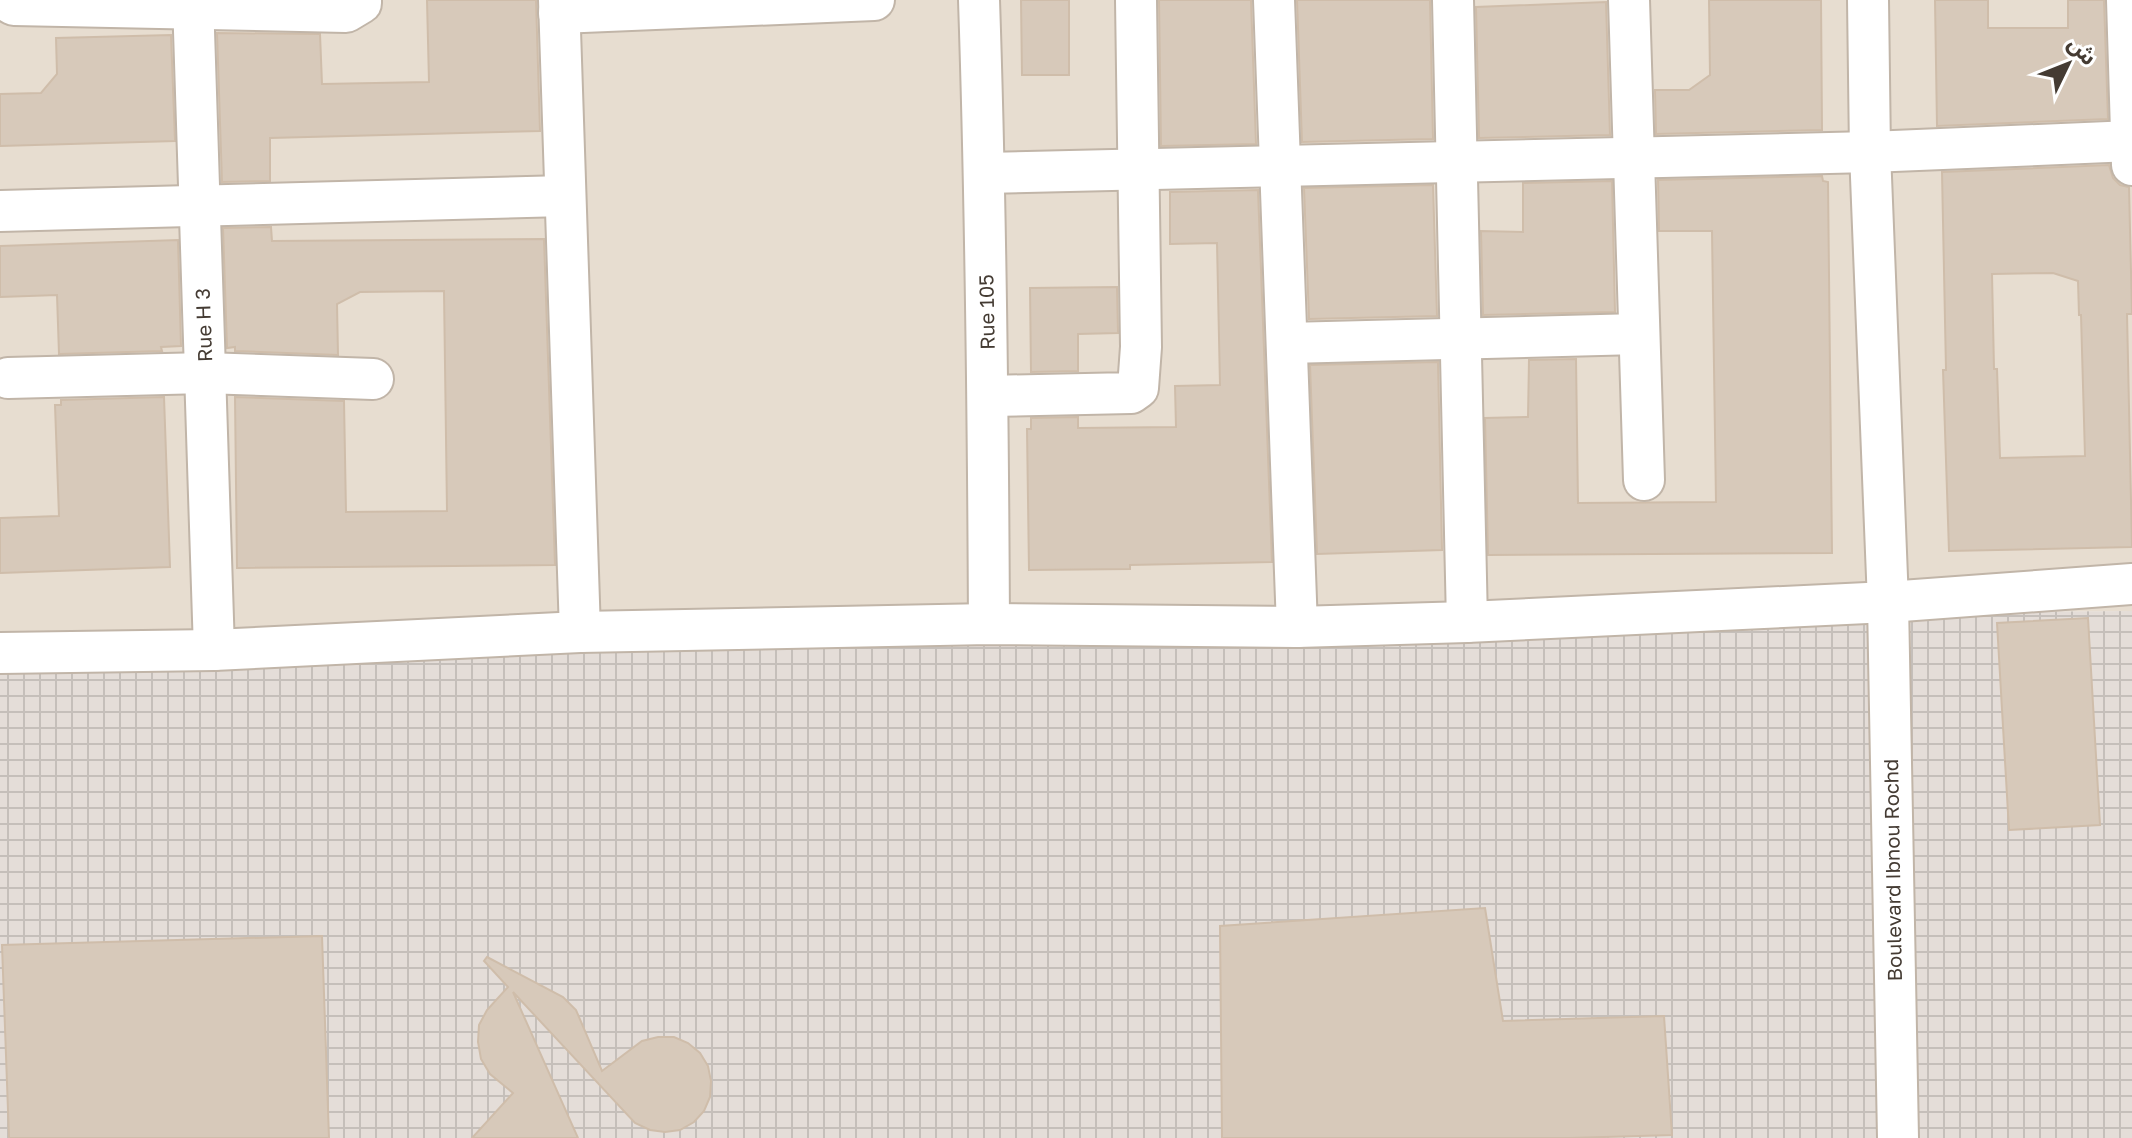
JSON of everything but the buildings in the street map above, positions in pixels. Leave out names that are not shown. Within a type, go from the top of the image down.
[{"type":"street","points":[[5,0],[14,5],[193,4],[346,12],[361,0]]},
{"type":"street","points":[[580,632],[559,7],[874,0]]},
{"type":"street","name":"Rue 105","points":[[979,0],[985,173],[989,624]]},
{"type":"street","points":[[988,396],[1131,393],[1138,388],[1141,347],[1136,0]]},
{"type":"street","points":[[1274,0],[1297,627]]},
{"type":"street","points":[[1453,0],[1467,622]]},
{"type":"street","points":[[1629,0],[1644,480]]},
{"type":"street","name":"Boulevard Ibnou Rochd","points":[[1868,0],[1870,152],[1888,602],[1898,1138]]},
{"type":"street","points":[[2127,0],[2132,165]]},
{"type":"street","name":"Rue H 3","points":[[193,4],[214,650]]},
{"type":"street","points":[[985,173],[1870,152],[2132,141]]},
{"type":"street","points":[[0,211],[565,196]]},
{"type":"street","points":[[1287,343],[1639,334]]},
{"type":"street","points":[[8,378],[205,373],[373,379]]},
{"type":"street","points":[[0,653],[214,650],[580,632],[989,624],[1297,627],[1467,622],[1888,602],[2132,584]]},
{"type":"shaded area","points":[[0,0],[2132,0],[2132,611],[1857,613],[0,661]]},
{"type":"shaded area","points":[[2132,611],[2132,1138],[0,1138],[0,661],[1857,613]]}]
